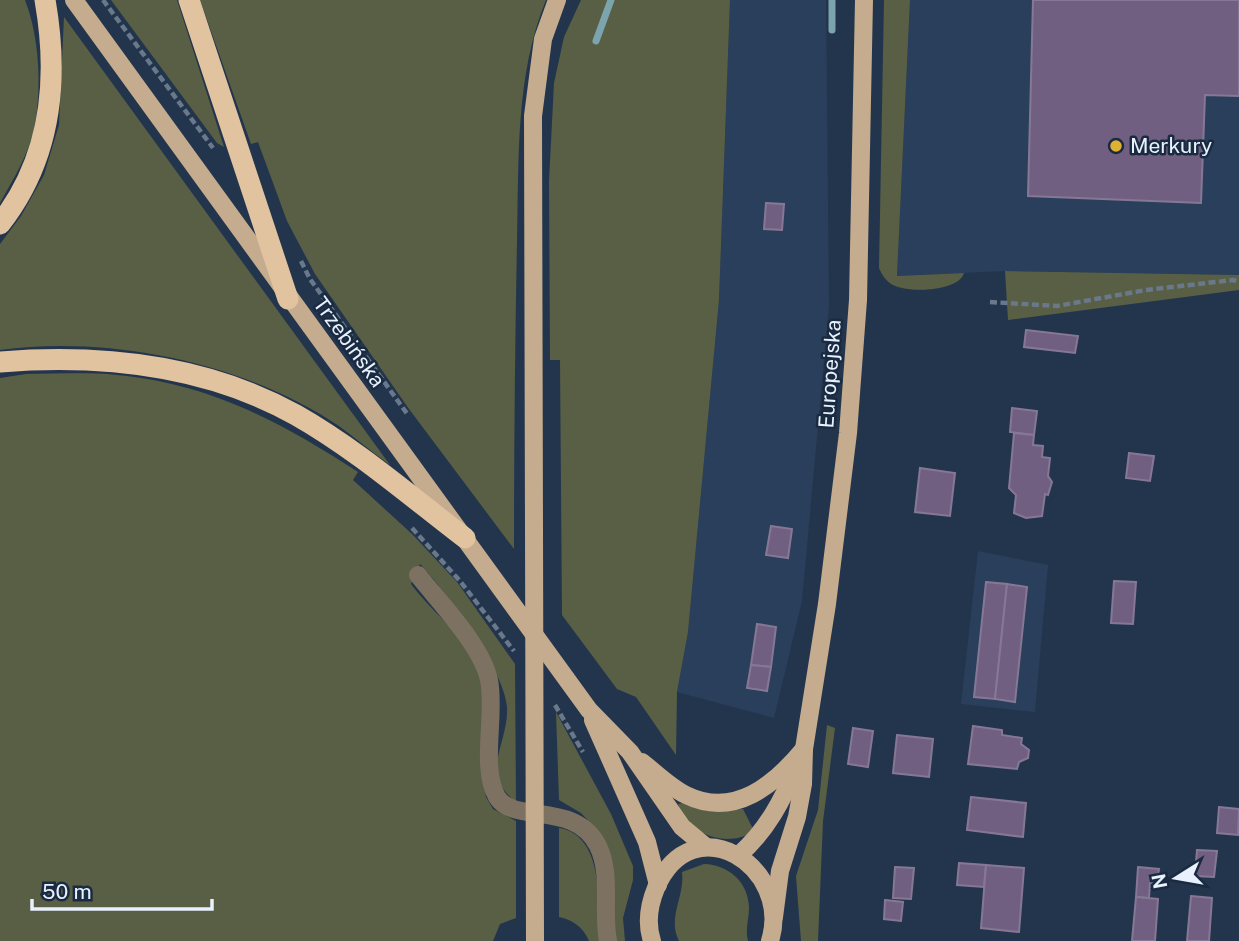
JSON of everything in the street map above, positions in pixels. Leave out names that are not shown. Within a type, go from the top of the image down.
[{"type":"highway","points":[[0,224],[32,173],[46,124],[53,69],[45,0]]},
{"type":"highway","points":[[189,0],[288,299]]},
{"type":"highway","points":[[0,362],[87,360],[146,365],[214,381],[256,396],[328,436],[465,538]]},
{"type":"main road","name":"Trzebińska","points":[[74,0],[203,174],[288,299],[589,710],[629,752],[682,827],[706,847]]},
{"type":"main road","points":[[535,941],[533,99],[543,39],[557,0]]},
{"type":"main road","name":"Europejska","points":[[772,940],[780,871],[797,817],[803,784],[804,749],[836,544],[852,394],[858,276],[864,0]]},
{"type":"main road","name":"Trzebińska","points":[[589,710],[646,842],[657,885]]},
{"type":"main road","points":[[629,752],[686,795],[719,802],[765,789],[777,780],[804,749]]},
{"type":"main road","name":"Europejska","points":[[739,855],[757,839],[776,812],[804,749]]},
{"type":"main road","points":[[652,941],[649,909],[657,885],[673,860],[695,849],[706,847],[739,855],[760,877],[774,917]]},
{"type":"lane","points":[[418,575],[485,665],[492,712],[491,776],[496,796],[513,808],[572,820],[582,826],[598,846],[605,883],[608,941]]},
{"type":"path","points":[[990,302],[1058,306],[1146,290],[1233,280],[1239,282]]},
{"type":"shaded area","points":[[730,0],[826,0],[829,306],[802,601],[774,718],[677,692],[688,632],[719,300]]},
{"type":"shaded area","points":[[910,0],[1239,0],[1239,275],[1005,271],[897,276]]},
{"type":"shaded area","points":[[978,551],[1048,565],[1035,712],[961,704]]},
{"type":"green space","points":[[0,0],[25,0],[36,45],[39,78],[33,134],[21,165],[0,203]]},
{"type":"green space","points":[[111,0],[177,0],[224,147],[217,143]]},
{"type":"green space","points":[[200,0],[546,0],[529,58],[521,119],[514,549],[409,409],[315,274],[287,221],[258,142],[251,144]]},
{"type":"green space","points":[[581,0],[730,0],[719,300],[688,632],[677,692],[676,755],[636,697],[617,689],[562,615],[560,360],[550,360],[549,181],[554,83],[564,37]]},
{"type":"green space","points":[[884,0],[910,0],[897,276],[964,273],[960,279],[943,287],[920,290],[900,288],[888,282],[879,268]]},
{"type":"green space","points":[[64,17],[390,465],[339,426],[302,404],[262,385],[220,370],[131,351],[42,346],[0,350],[0,244],[21,216],[44,175],[59,125]]},
{"type":"green space","points":[[1005,271],[1239,275],[1239,290],[1008,320]]},
{"type":"green space","points":[[26,374],[106,374],[151,380],[214,396],[244,408],[301,437],[358,472],[353,480],[412,534],[457,582],[515,664],[516,802],[505,791],[497,769],[506,720],[504,692],[472,632],[420,564],[411,584],[460,638],[480,674],[485,708],[486,797],[493,809],[516,821],[516,918],[500,924],[493,941],[0,941],[0,378]]},
{"type":"green space","points":[[556,712],[611,814],[633,866],[633,880],[623,918],[625,941],[612,941],[597,830],[581,813],[559,800]]},
{"type":"green space","points":[[827,725],[835,728],[823,821],[818,941],[801,941],[796,876],[818,810]]},
{"type":"green space","points":[[683,803],[708,811],[743,809],[754,831],[732,839],[710,836],[690,824],[678,804]]},
{"type":"green space","points":[[559,828],[574,833],[585,844],[592,858],[598,892],[600,941],[589,941],[577,925],[559,917]]},
{"type":"green space","points":[[704,864],[729,871],[745,889],[749,907],[748,941],[679,941],[675,915],[682,872]]},
{"type":"building","name":"Merkury","points":[[1033,0],[1239,0],[1239,96],[1205,95],[1201,203],[1028,196]]},
{"type":"building","points":[[766,203],[784,204],[782,230],[764,229]]},
{"type":"building","points":[[1026,330],[1078,336],[1075,353],[1024,347]]},
{"type":"building","points":[[1012,408],[1037,411],[1034,435],[1010,432]]},
{"type":"building","points":[[1014,433],[1034,435],[1033,445],[1043,446],[1042,457],[1050,458],[1048,476],[1052,482],[1048,495],[1045,494],[1042,516],[1026,518],[1014,513],[1016,495],[1009,488]]},
{"type":"building","points":[[1129,453],[1154,456],[1150,481],[1126,478]]},
{"type":"building","points":[[920,468],[955,473],[950,516],[915,512]]},
{"type":"building","points":[[771,526],[792,529],[788,558],[766,555]]},
{"type":"building","points":[[1114,581],[1136,582],[1133,624],[1111,623]]},
{"type":"building","points":[[986,582],[1007,584],[995,699],[974,697]]},
{"type":"building","points":[[1007,584],[1027,587],[1015,702],[995,699]]},
{"type":"building","points":[[757,624],[776,627],[771,667],[751,665]]},
{"type":"building","points":[[751,665],[771,667],[767,691],[747,688]]},
{"type":"building","points":[[973,726],[1002,730],[1002,735],[1022,738],[1021,744],[1029,750],[1028,758],[1019,762],[1017,769],[968,764]]},
{"type":"building","points":[[853,728],[873,731],[868,767],[848,764]]},
{"type":"building","points":[[897,735],[933,739],[929,777],[893,773]]},
{"type":"building","points":[[971,797],[1026,803],[1023,837],[967,830]]},
{"type":"building","points":[[1219,807],[1239,809],[1238,835],[1217,833]]},
{"type":"building","points":[[1197,850],[1217,851],[1214,877],[1195,876]]},
{"type":"building","points":[[959,863],[986,865],[984,887],[957,885]]},
{"type":"building","points":[[986,865],[1024,868],[1019,932],[981,928]]},
{"type":"building","points":[[895,867],[914,868],[911,899],[893,898]]},
{"type":"building","points":[[1138,867],[1159,869],[1157,883],[1150,883],[1149,898],[1136,897]]},
{"type":"building","points":[[1191,896],[1212,898],[1209,941],[1187,941]]},
{"type":"building","points":[[1136,897],[1158,899],[1155,941],[1132,941]]},
{"type":"building","points":[[885,900],[903,902],[901,921],[884,919]]},
{"type":"waterway","points":[[596,41],[611,0]]},
{"type":"waterway","points":[[832,0],[832,30]]},
{"type":"place","name":"Merkury","points":[[1116,146]]}]
